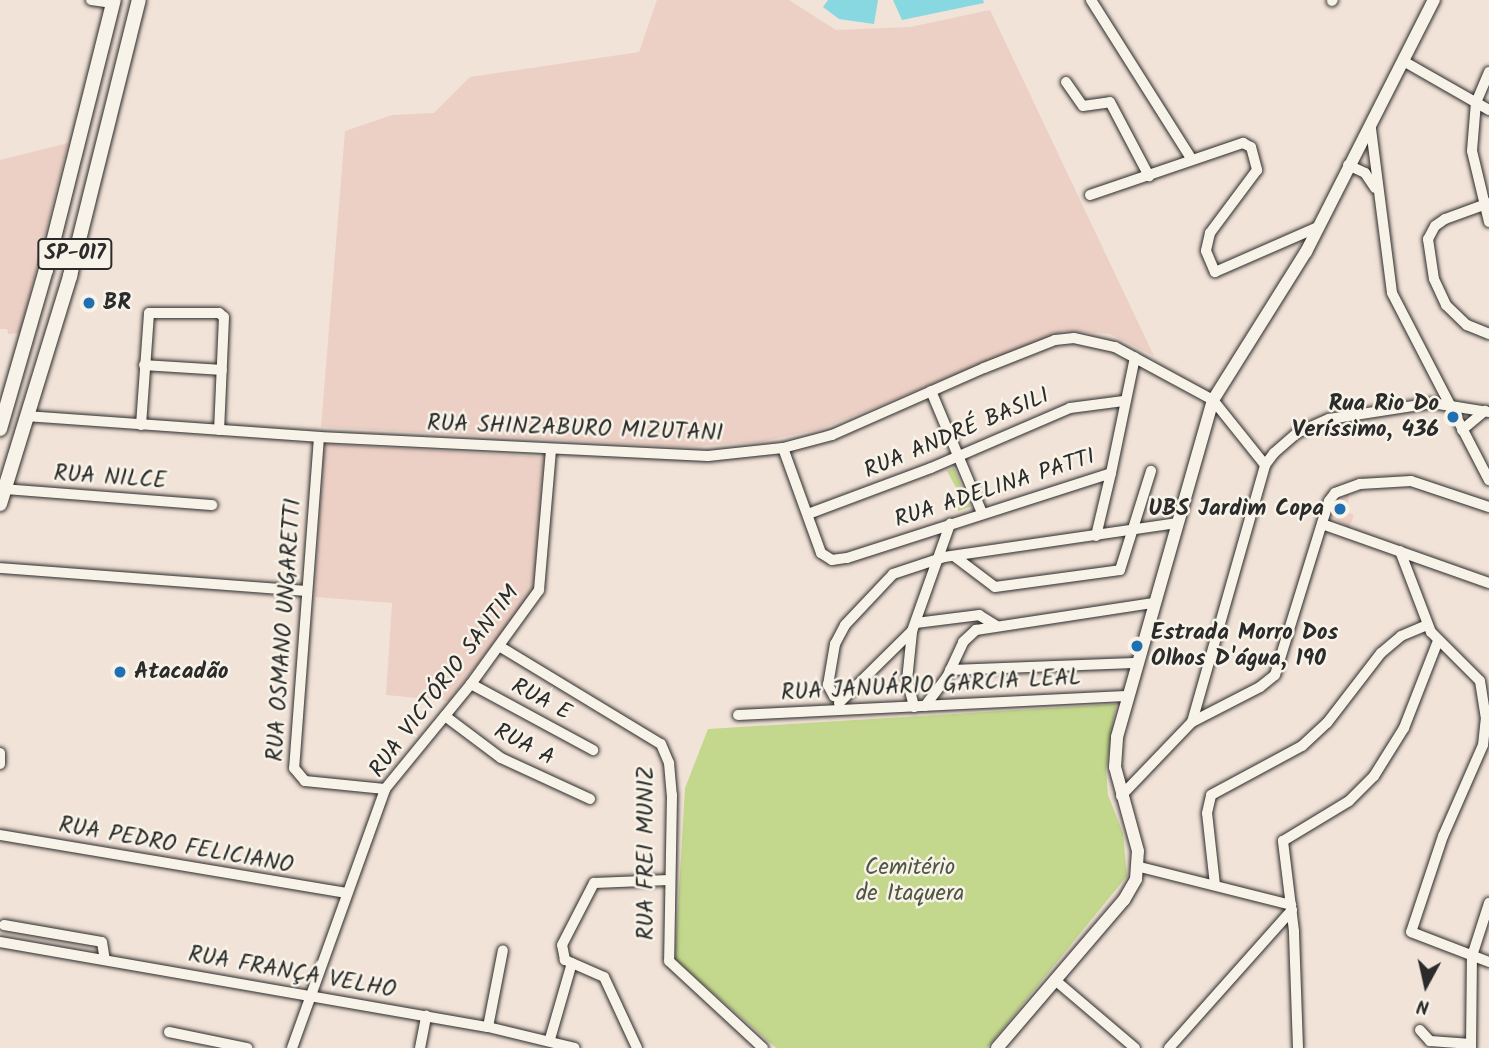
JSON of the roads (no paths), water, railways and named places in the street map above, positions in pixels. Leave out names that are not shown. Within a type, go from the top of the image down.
[{"type":"highway","name":"SP-017","points":[[0,504],[70,276],[139,0]]},
{"type":"highway","name":"SP-017","points":[[0,429],[46,270],[114,1]]},
{"type":"main road","points":[[997,1048],[1124,900],[1140,867],[1121,796],[1115,755],[1135,663],[1213,400],[1306,252],[1348,165],[1371,130],[1434,0]]},
{"type":"street","points":[[91,0],[114,1]]},
{"type":"street","points":[[1091,0],[1192,160]]},
{"type":"street","points":[[1405,62],[1489,110]]},
{"type":"street","points":[[1489,72],[1476,102],[1472,167],[1486,205],[1489,222]]},
{"type":"street","points":[[1066,82],[1083,106],[1110,102],[1150,176]]},
{"type":"street","points":[[1371,130],[1392,293],[1489,480]]},
{"type":"street","points":[[1090,195],[1242,143],[1258,160],[1254,176],[1210,233],[1206,251],[1215,272],[1318,227]]},
{"type":"street","points":[[1348,165],[1365,173],[1377,191]]},
{"type":"street","points":[[1486,205],[1445,219],[1435,226],[1428,239],[1434,279],[1446,305],[1467,325],[1489,334]]},
{"type":"street","points":[[1288,241],[1306,252]]},
{"type":"street","points":[[141,425],[148,317],[153,310],[224,317],[219,430]]},
{"type":"street","name":"RUA SHINZABURO MIZUTANI","points":[[27,416],[319,437],[685,456],[783,448],[832,435],[1055,340],[1094,339],[1135,357],[1213,400],[1265,465]]},
{"type":"street","name":"RUA ADELINA PATTI","points":[[808,514],[821,553],[832,560],[847,558],[1111,473],[1135,357]]},
{"type":"street","points":[[144,365],[222,370]]},
{"type":"street","points":[[931,391],[982,513]]},
{"type":"street","name":"RUA ANDRÉ BASILI","points":[[808,514],[958,457],[1070,408],[1124,401]]},
{"type":"street","points":[[1192,722],[1265,465],[1286,440],[1329,419],[1450,404],[1487,412]]},
{"type":"street","points":[[1462,430],[1487,412]]},
{"type":"street","name":"RUA OSMANO UNGARETTI","points":[[319,437],[305,591],[295,773],[305,781],[385,789]]},
{"type":"street","points":[[783,448],[808,514]]},
{"type":"street","name":"RUA VICTÓRIO SANTIM","points":[[292,1048],[385,789],[471,684],[538,590],[551,450]]},
{"type":"street","points":[[954,556],[990,587],[1104,573],[1122,568],[1151,471]]},
{"type":"street","points":[[1096,536],[1111,473]]},
{"type":"street","points":[[1121,796],[1192,722],[1260,687],[1275,675],[1322,524],[1335,493],[1377,482],[1434,485],[1489,507]]},
{"type":"street","name":"RUA NILCE","points":[[5,489],[212,505]]},
{"type":"street","points":[[838,697],[828,685],[829,669],[845,625],[893,574],[937,559],[1177,523]]},
{"type":"street","points":[[950,524],[914,627],[907,680],[919,706],[950,670],[969,635],[995,625],[1152,603]]},
{"type":"street","points":[[1322,524],[1489,583]]},
{"type":"street","points":[[1400,551],[1427,625],[1438,641],[1459,656],[1480,681],[1486,732],[1411,932],[1489,962]]},
{"type":"street","points":[[0,568],[305,591]]},
{"type":"street","points":[[835,710],[838,697],[914,627],[979,615],[995,625]]},
{"type":"street","points":[[1215,885],[1207,808],[1211,795],[1302,746],[1327,723],[1381,653],[1401,636],[1427,625]]},
{"type":"street","points":[[1298,1048],[1291,907],[1283,841],[1349,802],[1374,776],[1404,728],[1438,641]]},
{"type":"street","name":"RUA FREI MUNIZ","points":[[499,646],[661,744],[671,776],[669,961],[763,1048]]},
{"type":"street","points":[[950,670],[1135,663]]},
{"type":"street","name":"RUA E","points":[[471,684],[593,750]]},
{"type":"street","name":"RUA JANUÁRIO GARCIA LEAL","points":[[738,715],[1126,696]]},
{"type":"street","name":"RUA A","points":[[445,716],[501,758],[590,799]]},
{"type":"street","points":[[0,753],[0,764]]},
{"type":"street","name":"RUA PEDRO FELICIANO","points":[[0,835],[346,893]]},
{"type":"street","points":[[1140,867],[1291,907]]},
{"type":"street","points":[[637,1048],[604,977],[562,957],[562,945],[594,883],[669,880]]},
{"type":"street","points":[[1420,1030],[1430,1041],[1471,1046],[1472,956],[1489,903]]},
{"type":"street","points":[[1169,1048],[1291,907]]},
{"type":"street","points":[[4,925],[102,942],[107,947],[105,960]]},
{"type":"street","name":"RUA FRANÇA VELHO","points":[[0,942],[488,1027],[550,1039],[575,1048]]},
{"type":"street","points":[[488,1027],[503,950]]},
{"type":"street","points":[[550,1039],[572,963]]},
{"type":"street","points":[[1055,980],[1135,1048]]},
{"type":"street","points":[[419,1048],[426,1016]]},
{"type":"street","points":[[169,1032],[247,1048]]},
{"type":"water","points":[[828,0],[878,0],[874,24],[839,19],[823,7]]},
{"type":"water","points":[[893,0],[983,0],[984,3],[902,20]]},
{"type":"place","name":"BR","points":[[89,303]]},
{"type":"place","name":"Rua Rio Do Veríssimo, 436","points":[[1453,417]]},
{"type":"place","name":"UBS Jardim Copa","points":[[1340,509]]},
{"type":"place","name":"Estrada Morro Dos Olhos D'água, 190","points":[[1137,646]]},
{"type":"place","name":"Atacadão","points":[[120,672]]},
{"type":"park label","name":"Cemitério de Itaquera","points":[[910,881]]}]
